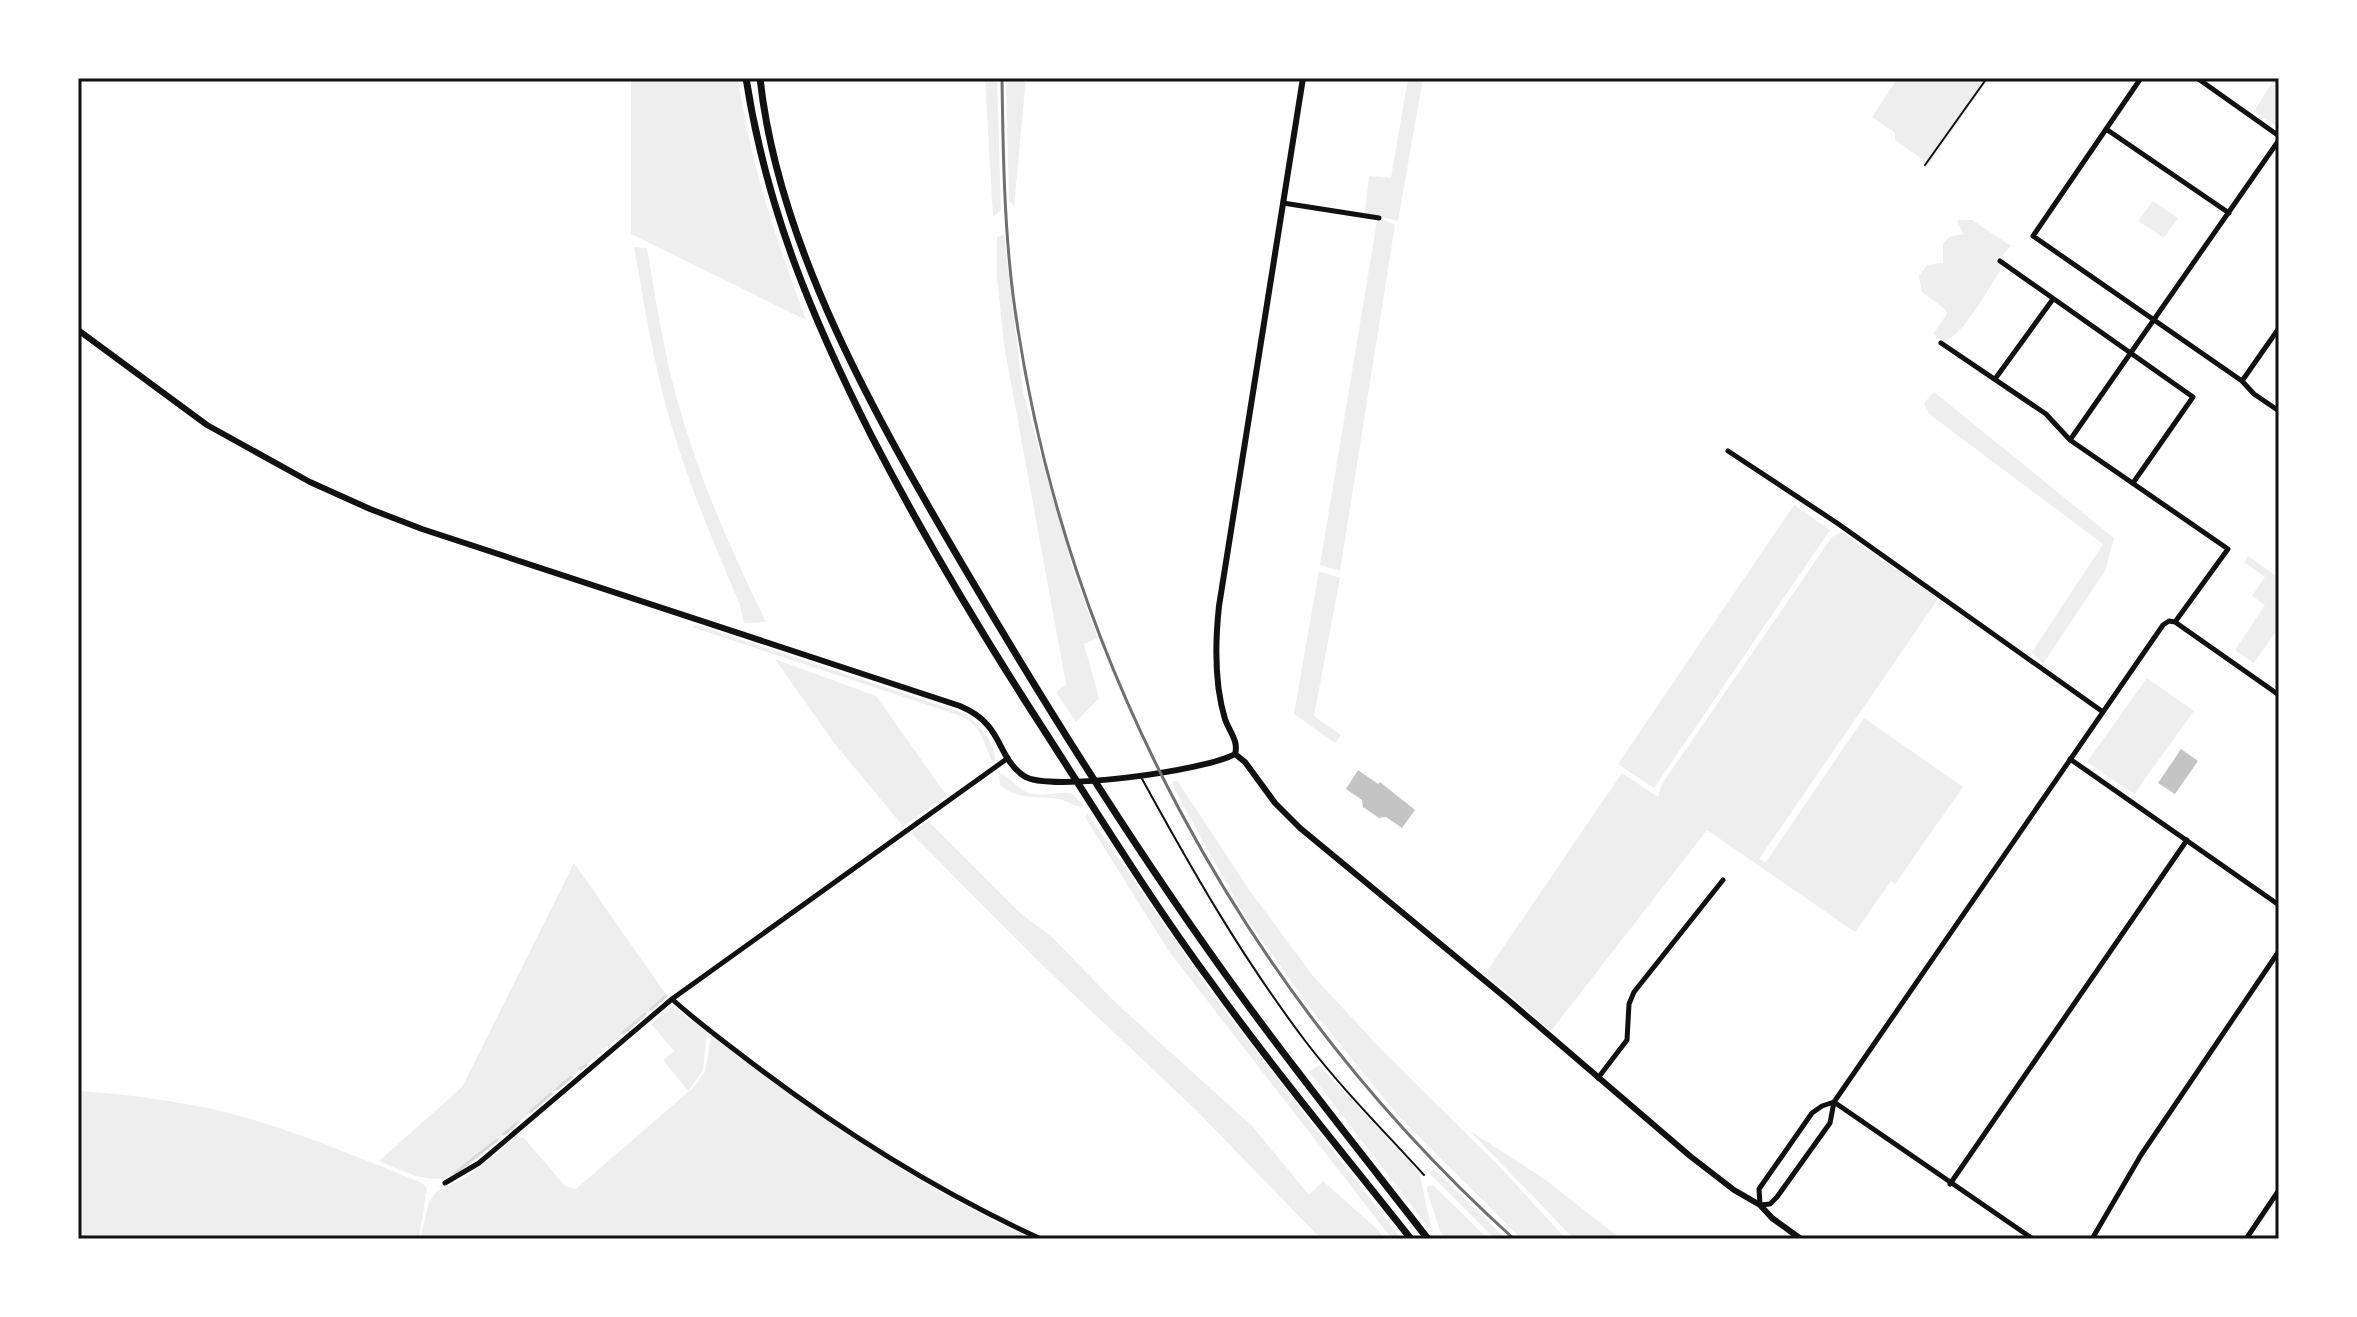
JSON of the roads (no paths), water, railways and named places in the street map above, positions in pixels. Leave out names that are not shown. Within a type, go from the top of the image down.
[{"type":"main road","points":[[746,78],[760,157],[805,296],[835,361],[941,565],[1077,781],[1210,982],[1411,1239]]},
{"type":"main road","points":[[760,78],[774,158],[820,291],[849,356],[935,519],[1094,779],[1218,964],[1428,1239]]},
{"type":"street","points":[[78,330],[207,425],[310,482],[422,529],[973,711],[993,728],[1019,772],[1028,779],[1045,783],[1077,781],[1140,776],[1194,767],[1225,760],[1235,754],[1237,747],[1220,694],[1216,636],[1303,78]]},
{"type":"street","points":[[2141,78],[2033,236],[2242,381],[2254,394],[2279,411]]},
{"type":"street","points":[[2070,440],[2279,138],[2197,78]]},
{"type":"street","points":[[2106,129],[2229,213]]},
{"type":"street","points":[[1282,203],[1379,218]]},
{"type":"street","points":[[2000,261],[2193,397],[2133,483]]},
{"type":"street","points":[[1995,379],[2053,299]]},
{"type":"street","points":[[2242,381],[2279,328]]},
{"type":"street","points":[[1760,1205],[1770,1204],[1777,1197],[1830,1123],[1834,1102],[2070,759],[2163,625],[2172,622],[2228,549],[2070,440],[2046,414],[1941,343]]},
{"type":"street","points":[[1728,451],[1943,597],[2103,712]]},
{"type":"street","points":[[2172,622],[2279,695]]},
{"type":"street","points":[[1235,754],[1300,828],[1690,1156],[1734,1190],[1760,1205],[1801,1239]]},
{"type":"street","points":[[445,1183],[479,1163],[672,999],[1009,757]]},
{"type":"street","points":[[2070,759],[2279,905]]},
{"type":"street","points":[[1950,1184],[2187,840]]},
{"type":"street","points":[[1598,1078],[1627,1040],[1629,1004],[1634,992],[1723,880]]},
{"type":"street","points":[[2092,1239],[2141,1155],[2279,951]]},
{"type":"street","points":[[672,999],[781,1086],[868,1143],[995,1218],[1041,1239]]},
{"type":"street","points":[[1834,1102],[2033,1239]]},
{"type":"street","points":[[1760,1205],[1759,1189],[1812,1113],[1834,1102]]},
{"type":"street","points":[[2246,1239],[2279,1190]]},
{"type":"lane","points":[[1140,776],[1228,932],[1299,1032],[1335,1078],[1424,1175]]},
{"type":"waterway","points":[[651,1009],[666,996]]},
{"type":"waterway","points":[[623,1033],[645,1014]]},
{"type":"waterway","points":[[580,1069],[586,1065]]},
{"type":"waterway","points":[[557,1089],[571,1077]]},
{"type":"waterway","points":[[530,1112],[551,1094]]},
{"type":"waterway","points":[[504,1134],[516,1124]]},
{"type":"waterway","points":[[455,1173],[497,1140]]},
{"type":"railway","points":[[1002,78],[1004,186],[1010,268],[1037,429],[1074,561],[1121,688],[1180,811],[1249,929],[1329,1039],[1417,1143],[1514,1239]]}]
